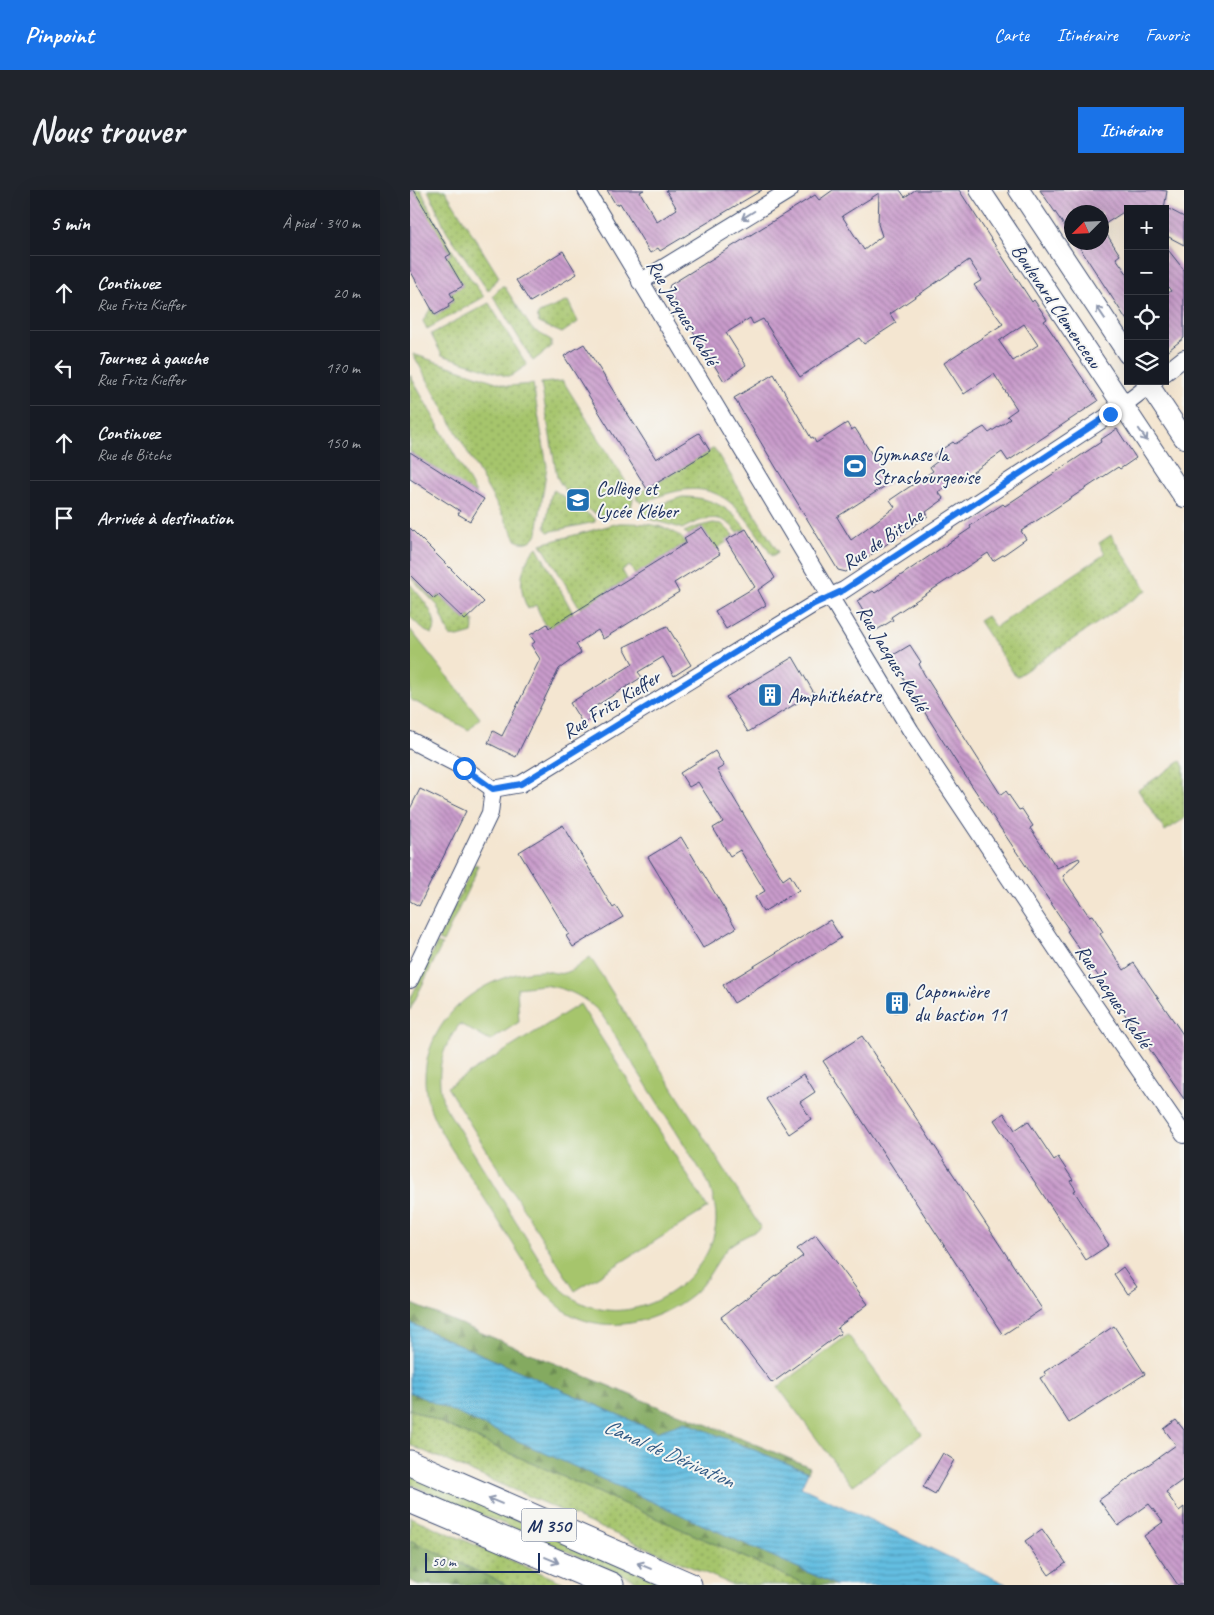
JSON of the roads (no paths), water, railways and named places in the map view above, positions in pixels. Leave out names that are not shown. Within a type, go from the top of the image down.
[{"type":"main road","name":"M 350","points":[[410,1463],[689,1585]]},
{"type":"main road","name":"M 350","points":[[410,1500],[611,1585]]},
{"type":"street","name":"Rue Jacques Kablé","points":[[586,190],[911,731],[1075,977],[1184,1135]]},
{"type":"street","name":"Boulevard Clemenceau","points":[[980,190],[1184,496]]},
{"type":"street","name":"Boulevard Clemenceau","points":[[1019,190],[1124,348]]},
{"type":"street","points":[[640,282],[778,193]]},
{"type":"street","points":[[1169,370],[1184,358]]},
{"type":"street","name":"Rue de Bitche","points":[[831,596],[852,585],[1123,404],[1147,385]]},
{"type":"street","points":[[1151,385],[1184,438]]},
{"type":"street","name":"Rue Fritz Kieffer","points":[[493,789],[521,784],[814,604],[831,596]]},
{"type":"street","points":[[410,740],[464,768],[493,789],[490,813],[410,980]]},
{"type":"water","name":"Canal de Dérivation","points":[[410,1323],[657,1432],[685,1422],[808,1472],[801,1487],[1008,1585],[836,1585],[410,1392]]},
{"type":"place","name":"Gymnase la Strasbourgeoise","points":[[855,466]]},
{"type":"place","name":"Collège et Lycée Kléber","points":[[578,500]]},
{"type":"place","name":"Amphithéatre","points":[[770,695]]},
{"type":"place","name":"Caponnière du bastion 11","points":[[897,1003]]}]
